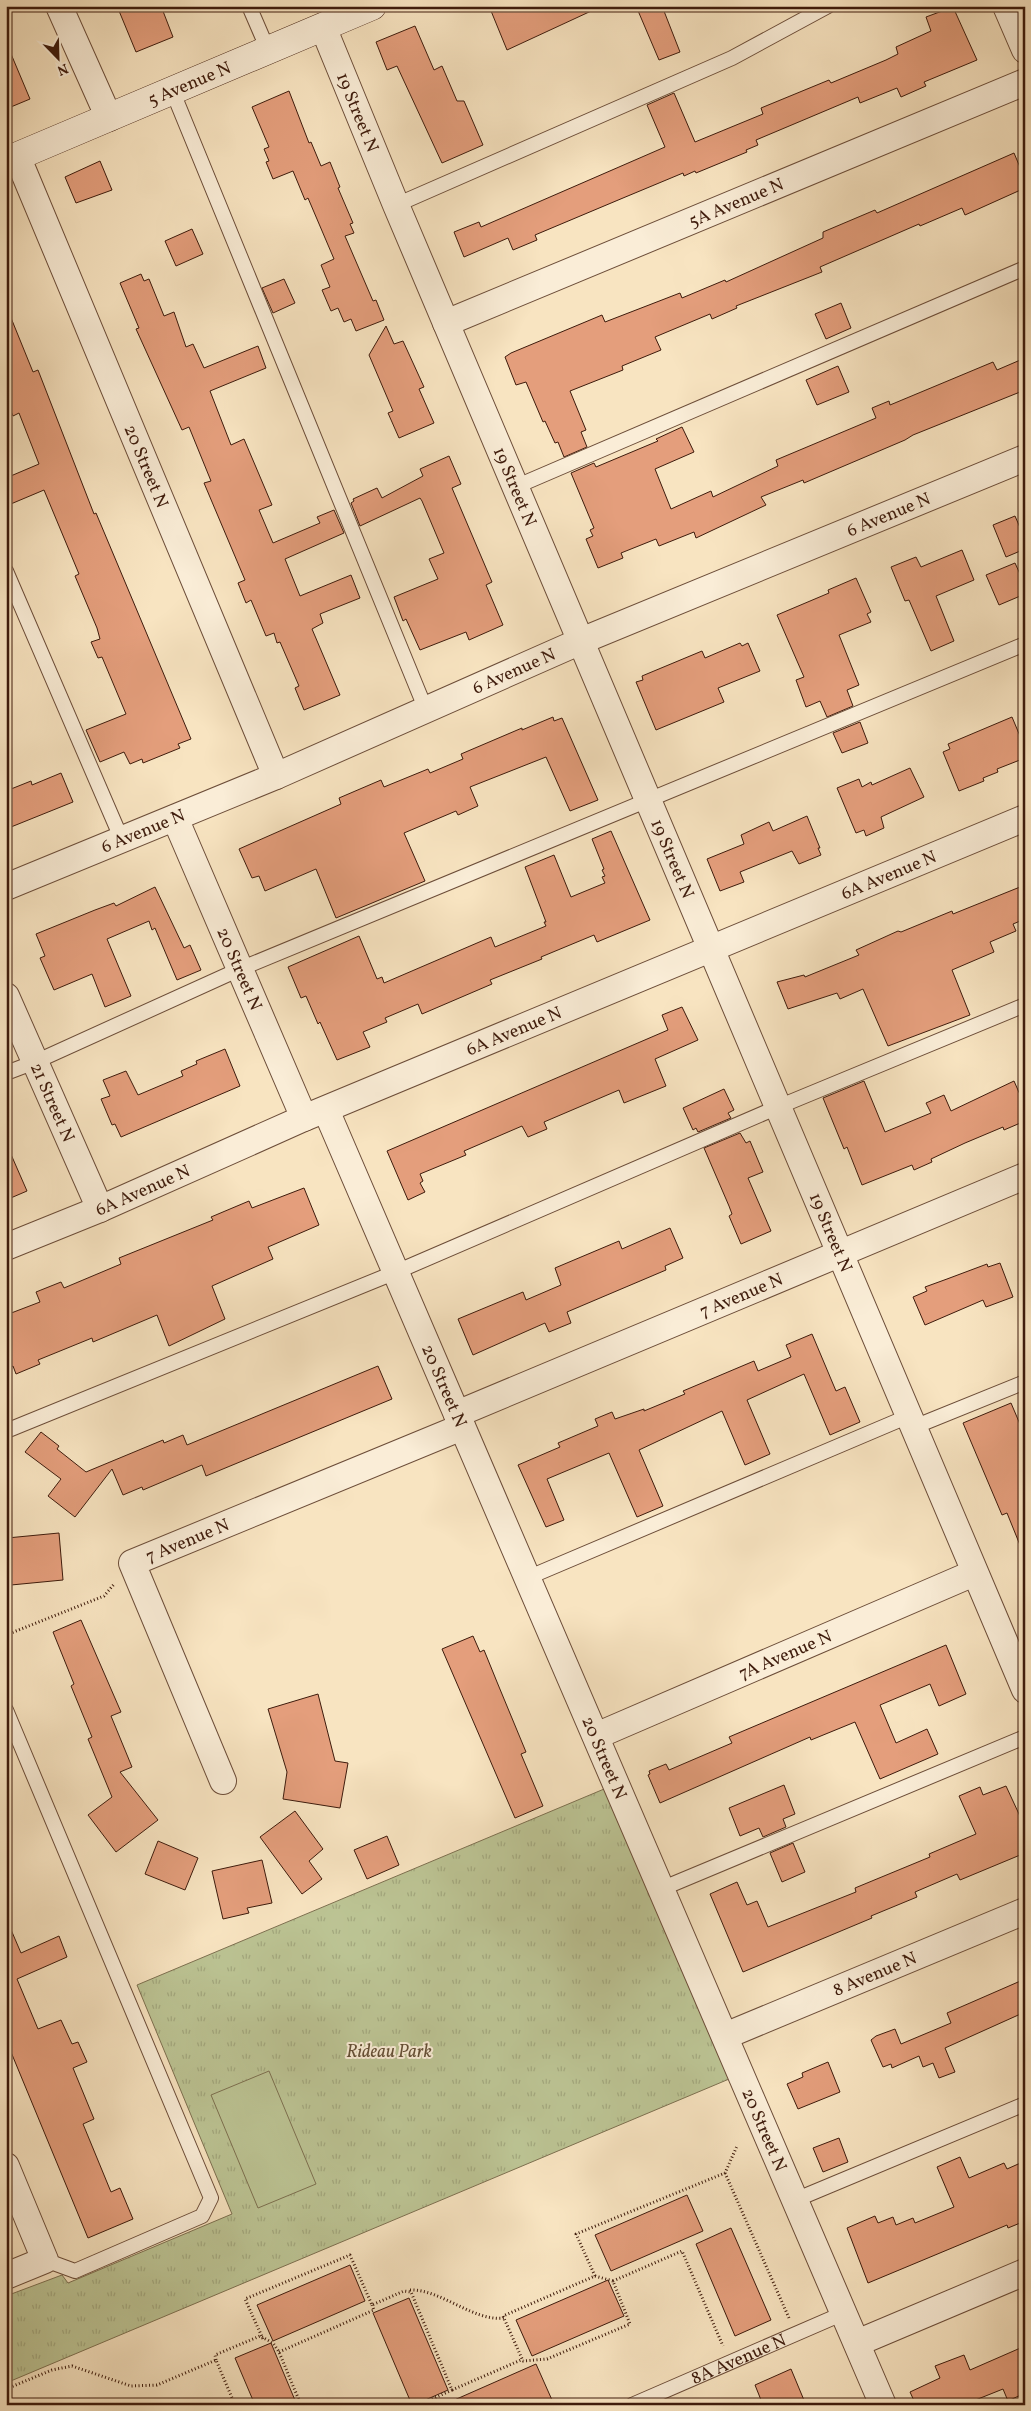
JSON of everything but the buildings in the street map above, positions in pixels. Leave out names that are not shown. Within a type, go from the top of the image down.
[{"type":"main road","name":"5 Avenue N","points":[[12,158],[372,6]]},
{"type":"street","points":[[59,6],[109,118]]},
{"type":"street","points":[[1006,6],[1025,50]]},
{"type":"street","name":"19 Street N","points":[[323,27],[515,487],[1025,1690]]},
{"type":"street","name":"5A Avenue N","points":[[446,323],[1025,82]]},
{"type":"street","name":"20 Street N","points":[[12,158],[276,776]]},
{"type":"street","name":"6 Avenue N","points":[[6,887],[276,776],[581,642],[1025,458]]},
{"type":"street","name":"20 Street N","points":[[175,818],[240,969],[396,1272],[883,2405]]},
{"type":"street","name":"6A Avenue N","points":[[6,1247],[100,1209],[315,1114],[1025,818]]},
{"type":"street","name":"21 Street N","points":[[6,996],[100,1209]]},
{"type":"street","name":"7 Avenue N","points":[[223,1781],[132,1563],[840,1253],[1025,1176]]},
{"type":"street","name":"7A Avenue N","points":[[596,1736],[974,1573]]},
{"type":"street","name":"8 Avenue N","points":[[725,2036],[1025,1911]]},
{"type":"street","points":[[6,2166],[45,2260],[6,2276]]},
{"type":"street","points":[[856,2342],[1025,2272]]},
{"type":"lane","points":[[249,6],[268,50]]},
{"type":"lane","points":[[396,205],[732,58],[828,6]]},
{"type":"lane","points":[[172,90],[426,710]]},
{"type":"lane","points":[[515,487],[1025,268]]},
{"type":"lane","points":[[6,571],[122,840]]},
{"type":"lane","points":[[6,1073],[35,1062],[240,969],[1025,644]]},
{"type":"lane","points":[[6,1431],[396,1272],[778,1107],[1025,1005]]},
{"type":"lane","points":[[527,1578],[911,1421],[1025,1382]]},
{"type":"lane","points":[[6,1710],[211,2198],[202,2216],[75,2271],[45,2260]]},
{"type":"lane","points":[[661,1890],[1025,1737]]},
{"type":"lane","points":[[795,2200],[1025,2104]]},
{"type":"lane","name":"8A Avenue N","points":[[632,2405],[844,2313]]},
{"type":"path","points":[[6,1635],[104,1596],[132,1563]]},
{"type":"path","points":[[595,2276],[576,2234],[725,2173],[737,2146]]},
{"type":"path","points":[[725,2173],[796,2334]]},
{"type":"path","points":[[504,2318],[503,2316],[595,2276],[613,2281],[682,2251],[730,2362]]},
{"type":"path","points":[[263,2338],[245,2299],[350,2255],[374,2310],[279,2352]]},
{"type":"path","points":[[419,2405],[523,2361],[547,2360],[630,2324],[613,2281]]},
{"type":"path","points":[[372,2304],[408,2290],[425,2292],[485,2315],[504,2318]]},
{"type":"path","points":[[408,2290],[411,2292],[452,2390]]},
{"type":"path","points":[[504,2318],[523,2361]]},
{"type":"path","points":[[235,2405],[215,2355],[260,2336],[273,2343],[279,2352],[301,2405]]},
{"type":"path","points":[[6,2389],[52,2370],[72,2366],[132,2386],[157,2385],[216,2360]]},
{"type":"green space","name":"Rideau Park","points":[[616,1784],[741,2074],[6,2383],[6,2296],[62,2275],[68,2283],[232,2214],[137,1985]]},
{"type":"green space","points":[[269,2071],[316,2184],[258,2208],[211,2095]]}]
